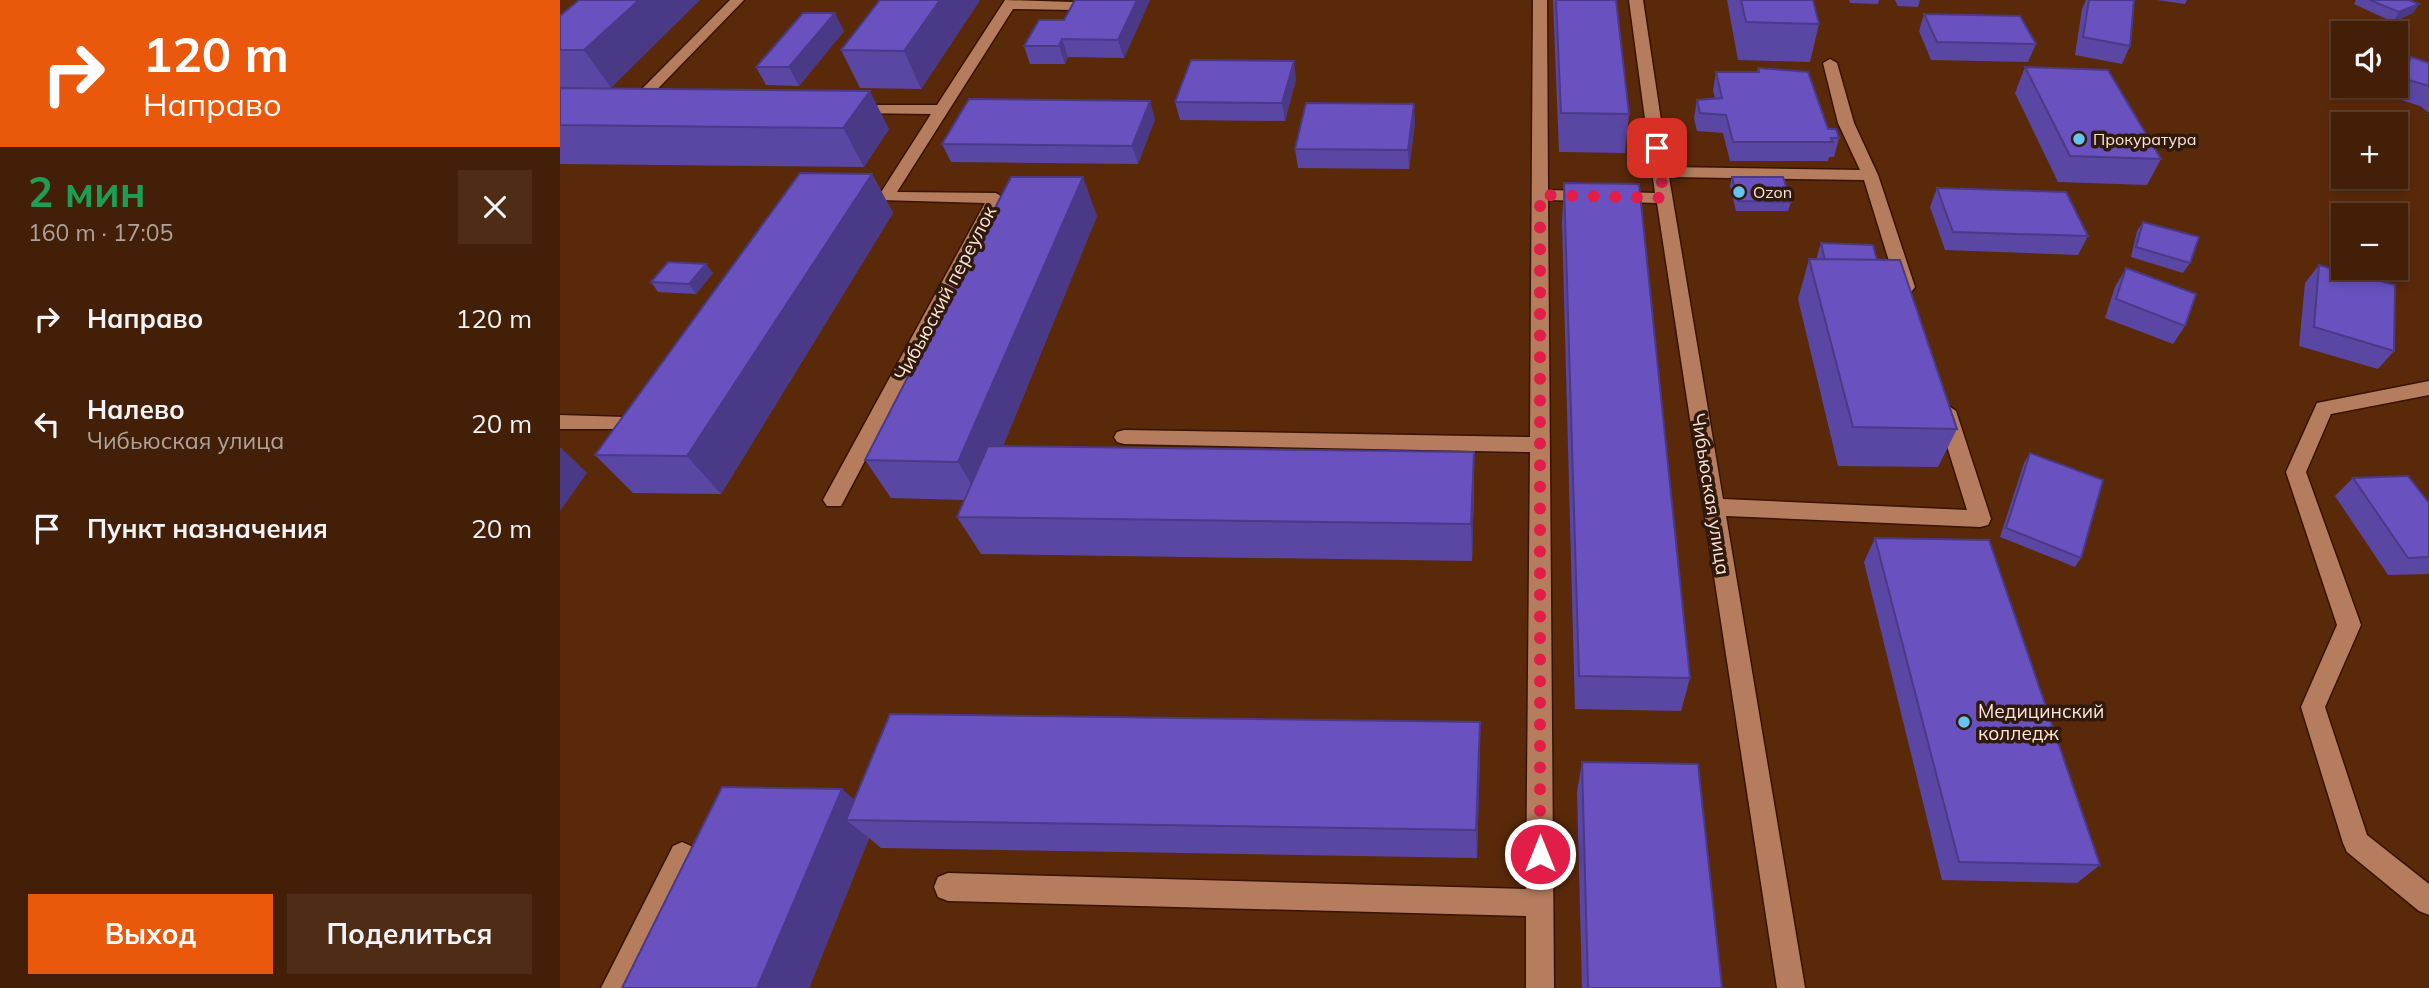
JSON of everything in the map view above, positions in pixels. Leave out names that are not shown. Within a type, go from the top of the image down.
[{"type":"street","points":[[661,106],[627,106],[737,0]]},
{"type":"street","points":[[1540,0],[1540,988]]},
{"type":"street","name":"Чибьюская улица","points":[[1636,0],[1661,172],[1655,197],[1713,507],[1791,988]]},
{"type":"street","name":"Чибьюский переулок","points":[[834,500],[996,198],[886,197],[1011,2],[1073,6]]},
{"type":"street","points":[[1830,63],[1846,123],[1870,175],[1913,307]]},
{"type":"street","points":[[838,109],[942,110]]},
{"type":"street","points":[[1661,172],[1870,175]]},
{"type":"street","points":[[1540,195],[1655,197]]},
{"type":"street","points":[[1713,507],[1980,519],[1938,387]]},
{"type":"street","points":[[2429,388],[2324,408],[2296,472],[2349,625],[2313,707],[2356,844],[2429,901]]},
{"type":"street","points":[[560,422],[630,424],[654,391]]},
{"type":"street","points":[[1124,436],[1540,445]]},
{"type":"street","points":[[615,988],[682,855]]},
{"type":"street","points":[[948,887],[1540,903]]},
{"type":"building","points":[[579,0],[639,0],[584,50],[560,50],[560,16]]},
{"type":"building","points":[[880,0],[940,0],[904,51],[841,50]]},
{"type":"building","points":[[1075,0],[1137,0],[1118,40],[1062,39],[1059,46],[1024,46],[1039,20],[1064,20]]},
{"type":"building","points":[[1556,0],[1616,0],[1629,114],[1561,113]]},
{"type":"building","points":[[1741,0],[1813,0],[1819,24],[1746,22]]},
{"type":"building","points":[[2089,0],[2134,0],[2130,46],[2083,37]]},
{"type":"building","points":[[2370,0],[2409,0],[2419,4],[2399,12]]},
{"type":"building","points":[[803,13],[835,13],[789,67],[756,67]]},
{"type":"building","points":[[1924,14],[2020,16],[2036,44],[1937,42]]},
{"type":"building","points":[[2411,57],[2429,63],[2429,86],[2408,80]]},
{"type":"building","points":[[1191,60],[1294,61],[1282,103],[1175,102]]},
{"type":"building","points":[[2025,67],[2108,70],[2161,159],[2070,156]]},
{"type":"building","points":[[1758,68],[1808,72],[1828,129],[1836,129],[1839,138],[1831,138],[1833,142],[1733,142],[1726,115],[1700,113],[1697,100],[1722,98],[1716,72],[1759,72]]},
{"type":"building","points":[[560,88],[870,91],[843,128],[560,125]]},
{"type":"building","points":[[969,99],[1150,101],[1132,146],[942,144]]},
{"type":"building","points":[[1306,103],[1414,104],[1408,150],[1295,149]]},
{"type":"building","points":[[800,173],[872,174],[687,456],[595,455]]},
{"type":"building","points":[[1011,177],[1083,177],[958,462],[865,460]]},
{"type":"building","points":[[1732,177],[1783,177],[1791,202],[1738,201]]},
{"type":"building","points":[[1564,183],[1639,184],[1690,678],[1579,676]]},
{"type":"building","points":[[1937,188],[2066,192],[2088,236],[1953,232]]},
{"type":"building","points":[[2143,222],[2199,237],[2190,263],[2136,247]]},
{"type":"building","points":[[1821,243],[1873,245],[1877,260],[1825,260]]},
{"type":"building","points":[[1809,259],[1900,260],[1957,429],[1853,427]]},
{"type":"building","points":[[668,262],[706,264],[689,284],[651,282]]},
{"type":"building","points":[[2319,265],[2331,268],[2331,280],[2376,280],[2395,285],[2394,351],[2314,327]]},
{"type":"building","points":[[2126,268],[2196,294],[2185,326],[2116,299]]},
{"type":"building","points":[[988,446],[1474,452],[1471,524],[957,517]]},
{"type":"building","points":[[2030,453],[2103,480],[2081,558],[2006,528]]},
{"type":"building","points":[[2408,476],[2429,503],[2429,557],[2408,558],[2353,478]]},
{"type":"building","name":"Медицинский колледж","points":[[1875,538],[1989,540],[2100,865],[1959,862]]},
{"type":"building","points":[[890,714],[1480,722],[1476,830],[846,820]]},
{"type":"building","points":[[1582,762],[1698,764],[1722,988],[1588,988]]},
{"type":"building","points":[[722,787],[842,789],[757,988],[622,988]]},
{"type":"place","name":"Прокуратура","points":[[2079,139]]},
{"type":"place","name":"Ozon","points":[[1739,192]]},
{"type":"place","name":"Медицинский колледж","points":[[1964,722]]},
{"type":"route","points":[[1540,854],[1540,195],[1664,198],[1657,148]]}]
